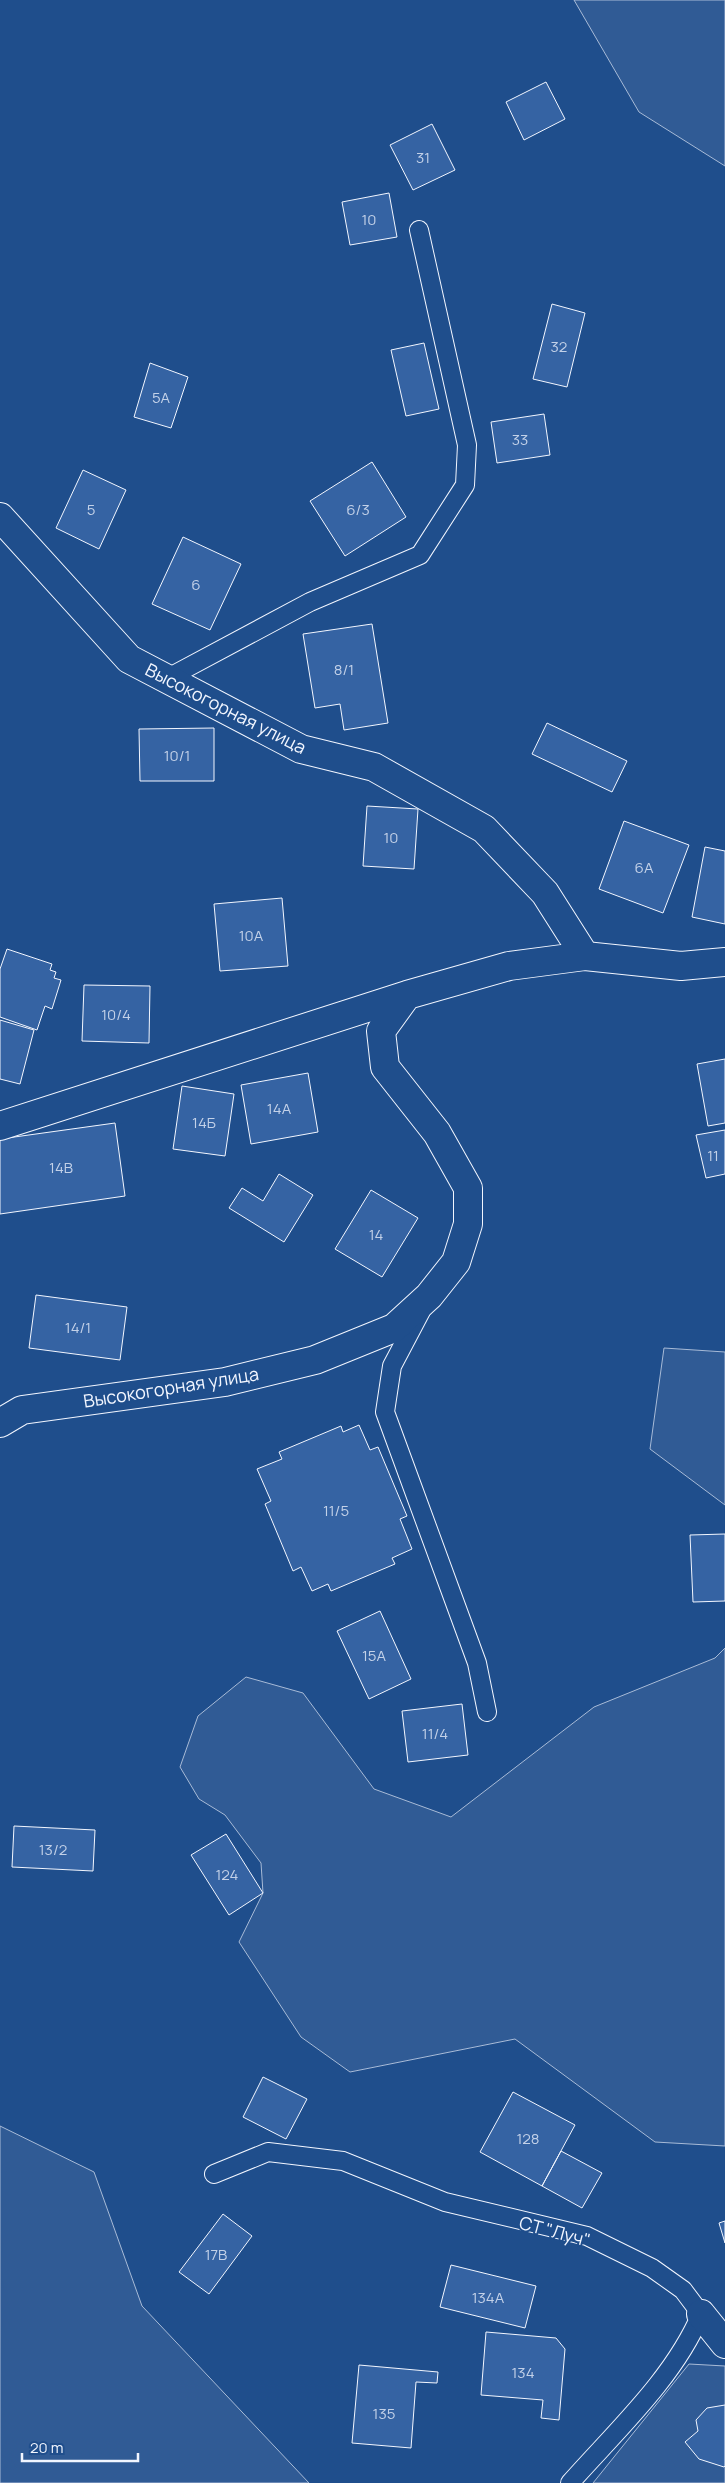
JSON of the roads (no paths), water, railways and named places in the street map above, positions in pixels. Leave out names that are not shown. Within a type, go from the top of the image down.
[{"type":"street","name":"Высокогорная улица","points":[[0,517],[129,659],[300,749],[374,768],[484,829],[545,893],[585,956]]},
{"type":"street","points":[[0,1126],[407,995],[509,966],[585,956],[681,966],[725,962]]},
{"type":"street","name":"Высокогорная улица","points":[[0,1423],[22,1410],[226,1382],[314,1360],[394,1328],[430,1296],[456,1262],[468,1224],[468,1188],[438,1133],[385,1067],[381,1030],[407,995]]},
{"type":"street","points":[[701,2314],[725,2344]]},
{"type":"lane","points":[[166,679],[310,602],[420,555],[464,485],[467,445],[419,230]]},
{"type":"lane","points":[[430,1296],[392,1366],[385,1412],[477,1663],[487,1712]]},
{"type":"lane","name":"СТ \"Луч\"","points":[[214,2174],[268,2152],[343,2161],[445,2202],[587,2236],[652,2268],[683,2290],[701,2314]]},
{"type":"lane","points":[[570,2483],[675,2364],[690,2339],[701,2314]]}]
